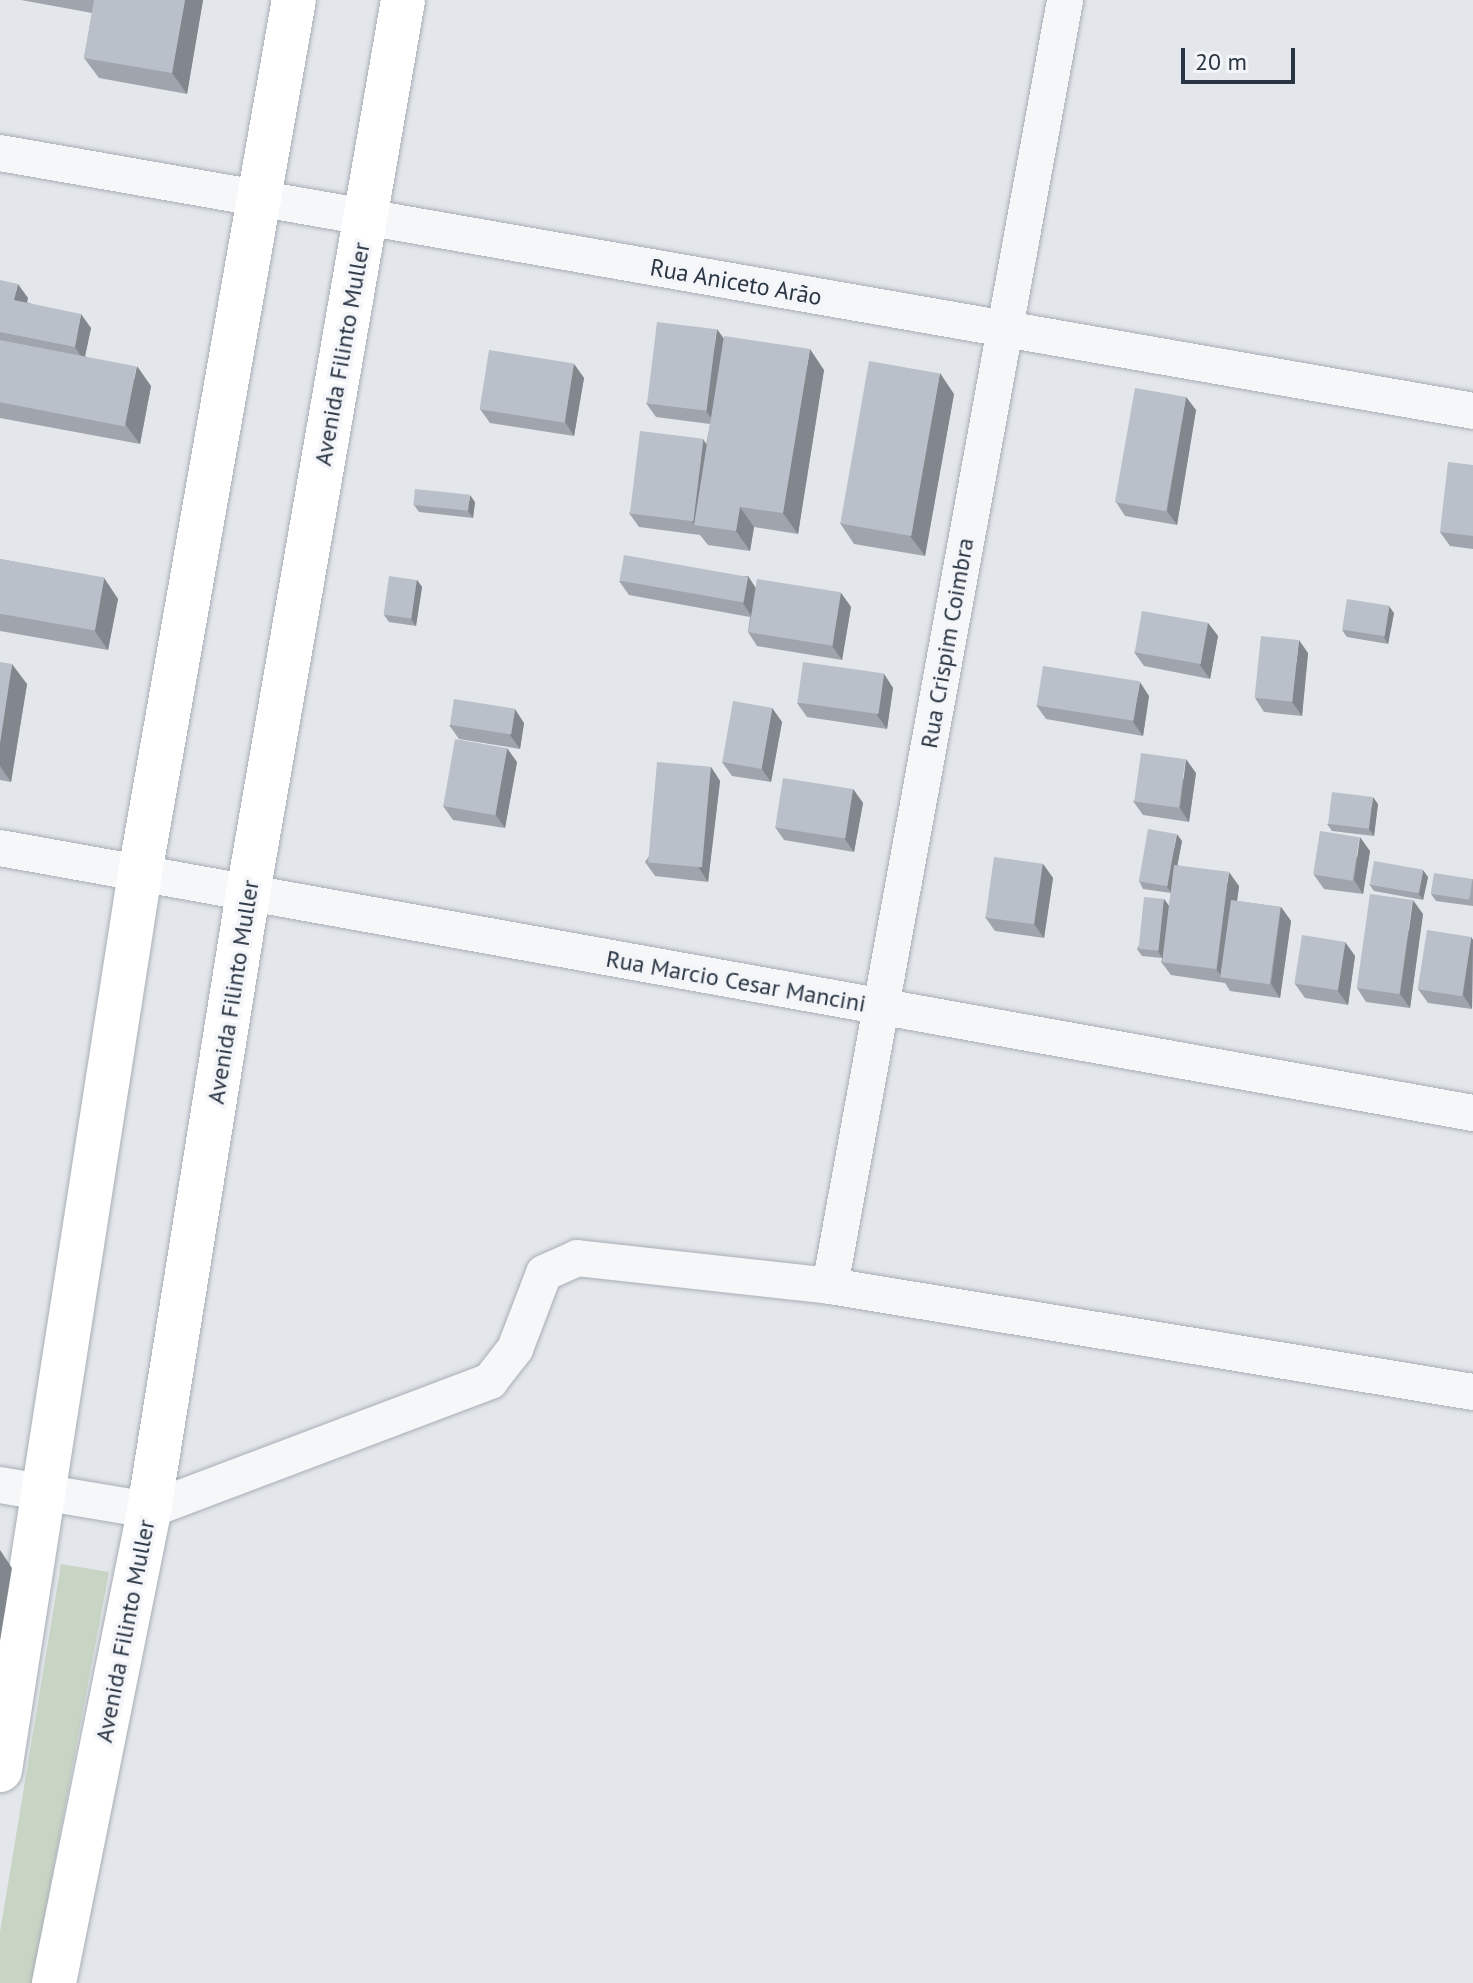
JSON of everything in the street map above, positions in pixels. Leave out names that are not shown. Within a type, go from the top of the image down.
[{"type":"main road","points":[[0,1770],[140,873],[294,0]]},
{"type":"main road","name":"Avenida Filinto Muller","points":[[54,1983],[149,1510],[248,893],[403,0]]},
{"type":"street","name":"Rua Crispim Coimbra","points":[[830,1286],[1065,0]]},
{"type":"street","name":"Rua Aniceto Arão","points":[[0,153],[1473,411]]},
{"type":"street","name":"Rua Marcio Cesar Mancini","points":[[0,848],[1473,1113]]},
{"type":"street","points":[[0,1485],[149,1510],[490,1381],[515,1349],[544,1273],[577,1258],[830,1286],[1473,1392]]},
{"type":"green space","points":[[61,1564],[109,1572],[32,1983],[0,1983],[0,1932]]},
{"type":"building","points":[[94,0],[185,0],[172,73],[84,58]]},
{"type":"building","points":[[0,280],[18,284],[14,300],[81,314],[75,347],[0,332]]},
{"type":"building","points":[[657,322],[717,329],[707,411],[647,403]]},
{"type":"building","points":[[724,336],[810,349],[783,513],[740,507],[736,531],[694,525]]},
{"type":"building","points":[[0,340],[136,367],[125,426],[0,402]]},
{"type":"building","points":[[489,350],[574,363],[565,423],[480,409]]},
{"type":"building","points":[[869,361],[940,374],[911,536],[840,523]]},
{"type":"building","points":[[1135,388],[1186,397],[1166,511],[1115,502]]},
{"type":"building","points":[[640,431],[704,439],[693,521],[630,513]]},
{"type":"building","points":[[1448,462],[1473,465],[1473,536],[1440,532]]},
{"type":"building","points":[[415,489],[470,495],[468,511],[413,505]]},
{"type":"building","points":[[624,555],[748,577],[744,602],[619,581]]},
{"type":"building","points":[[0,559],[104,577],[95,631],[0,614]]},
{"type":"building","points":[[389,576],[417,580],[411,619],[384,615]]},
{"type":"building","points":[[757,579],[841,592],[833,646],[749,632]]},
{"type":"building","points":[[1347,599],[1389,606],[1385,636],[1342,630]]},
{"type":"building","points":[[1142,611],[1208,623],[1201,664],[1135,652]]},
{"type":"building","points":[[1261,636],[1299,640],[1292,702],[1255,698]]},
{"type":"building","points":[[0,662],[12,664],[0,743]]},
{"type":"building","points":[[803,662],[884,673],[878,714],[797,703]]},
{"type":"building","points":[[1043,666],[1140,681],[1134,721],[1037,706]]},
{"type":"building","points":[[454,699],[515,709],[511,734],[450,725]]},
{"type":"building","points":[[733,701],[772,708],[762,769],[722,762]]},
{"type":"building","points":[[455,739],[507,748],[495,815],[443,806]]},
{"type":"building","points":[[1141,753],[1186,759],[1179,808],[1134,802]]},
{"type":"building","points":[[657,762],[711,767],[702,867],[648,863]]},
{"type":"building","points":[[783,778],[853,789],[845,838],[775,827]]},
{"type":"building","points":[[1332,792],[1373,797],[1369,829],[1328,824]]},
{"type":"building","points":[[1148,829],[1177,834],[1167,886],[1139,881]]},
{"type":"building","points":[[1320,831],[1360,837],[1353,881],[1313,874]]},
{"type":"building","points":[[994,857],[1043,864],[1034,924],[986,917]]},
{"type":"building","points":[[1374,861],[1423,870],[1419,893],[1370,885]]},
{"type":"building","points":[[1174,865],[1229,872],[1217,969],[1162,962]]},
{"type":"building","points":[[1434,873],[1473,879],[1469,900],[1431,894]]},
{"type":"building","points":[[1370,894],[1413,900],[1399,994],[1357,988]]},
{"type":"building","points":[[1144,897],[1164,899],[1158,951],[1139,949]]},
{"type":"building","points":[[1231,900],[1281,907],[1270,984],[1220,977]]},
{"type":"building","points":[[1427,930],[1471,937],[1462,996],[1418,989]]},
{"type":"building","points":[[1302,935],[1345,942],[1338,990],[1294,983]]}]
